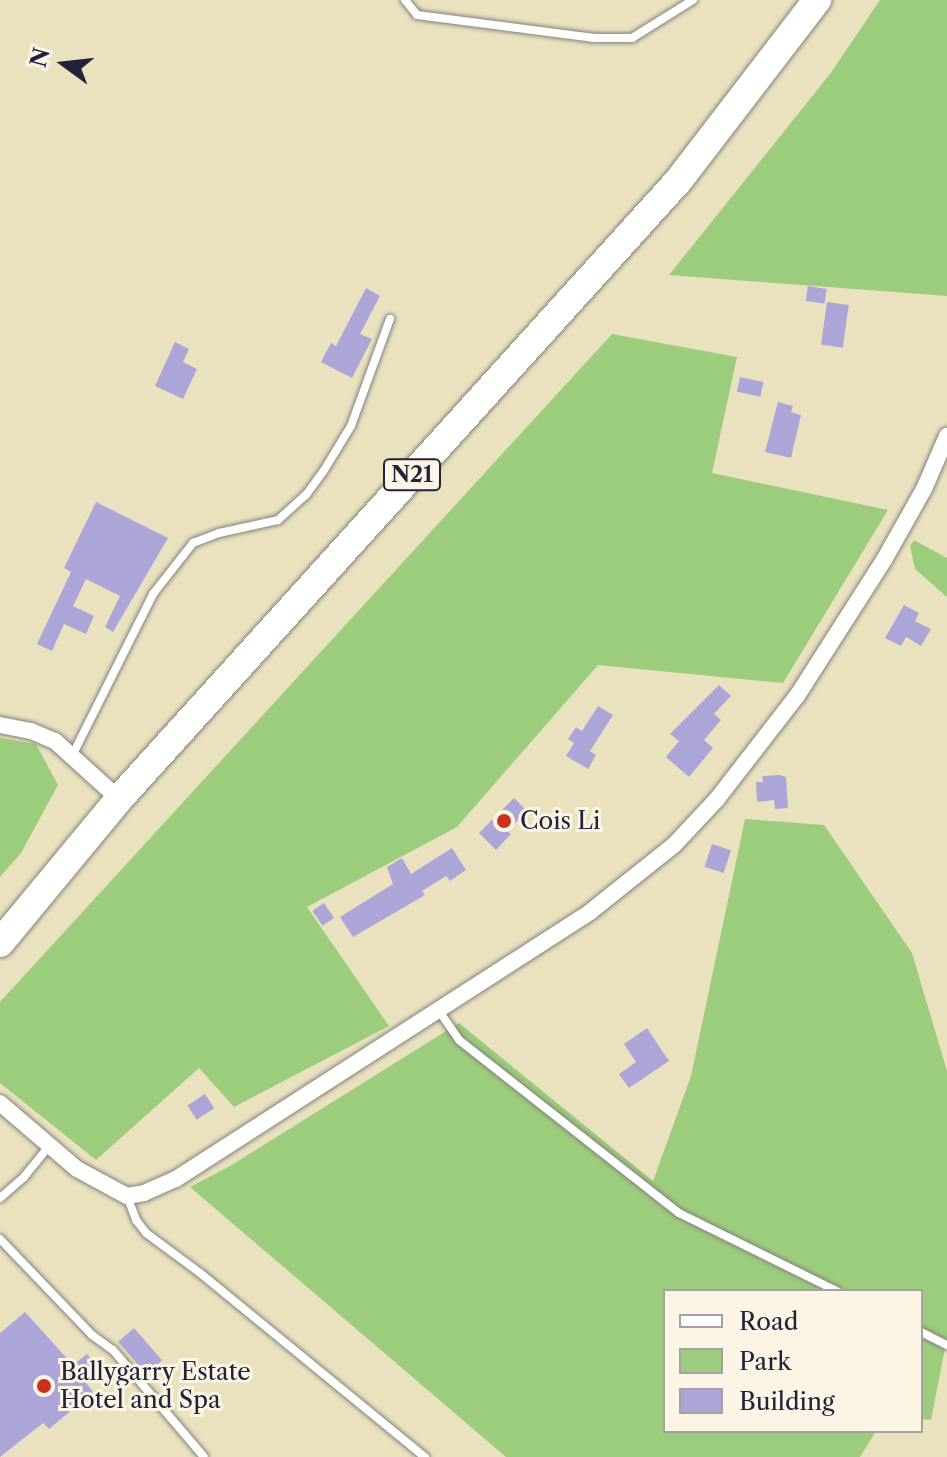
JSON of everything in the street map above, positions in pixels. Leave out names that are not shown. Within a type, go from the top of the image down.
[{"type":"highway","name":"N21","points":[[0,943],[119,799],[679,180],[817,0]]},
{"type":"street","points":[[0,1103],[77,1169],[127,1196],[144,1193],[176,1179],[590,912],[674,845],[717,799],[797,696],[868,587],[924,489],[947,436]]},
{"type":"street","points":[[0,725],[31,731],[73,754],[119,799]]},
{"type":"lane","points":[[405,0],[417,15],[606,38],[632,38],[693,0]]},
{"type":"lane","points":[[73,754],[153,594],[193,543],[219,533],[278,520],[306,495],[323,472],[351,426],[390,319]]},
{"type":"lane","points":[[439,1011],[459,1040],[679,1213],[833,1289]]},
{"type":"lane","points":[[0,1198],[24,1177],[48,1147]]},
{"type":"lane","points":[[127,1196],[136,1220],[146,1233],[211,1282],[425,1457]]},
{"type":"lane","points":[[0,1239],[92,1335],[113,1350],[204,1457]]},
{"type":"lane","points":[[923,1333],[947,1345]]},
{"type":"green space","points":[[880,0],[947,0],[947,296],[669,275],[830,74]]},
{"type":"green space","points":[[612,334],[737,357],[712,473],[888,510],[783,683],[598,665],[457,827],[307,907],[389,1026],[234,1107],[199,1068],[96,1160],[0,1083],[0,1002]]},
{"type":"green space","points":[[914,540],[947,558],[947,597],[915,569],[910,546]]},
{"type":"green space","points":[[0,738],[36,744],[58,785],[21,853],[0,877]]},
{"type":"green space","points":[[745,819],[824,825],[912,953],[947,1071],[947,1338],[931,1420],[923,1419],[923,1289],[663,1289],[663,1433],[875,1433],[860,1457],[506,1457],[190,1187],[230,1166],[459,1023],[653,1181],[691,1076]]},
{"type":"building","points":[[808,286],[827,289],[824,304],[806,301]]},
{"type":"building","points":[[366,288],[380,296],[360,334],[372,339],[352,378],[321,362],[331,343],[336,346]]},
{"type":"building","points":[[827,302],[849,305],[843,348],[821,345]]},
{"type":"building","points":[[175,342],[189,349],[183,362],[197,369],[183,399],[155,386]]},
{"type":"building","points":[[740,377],[763,382],[760,397],[737,392]]},
{"type":"building","points":[[778,402],[793,406],[791,412],[801,415],[791,458],[765,452]]},
{"type":"building","points":[[96,502],[168,538],[113,632],[105,627],[120,596],[86,579],[73,606],[94,616],[86,634],[64,624],[52,651],[37,644],[71,572],[64,568]]},
{"type":"building","points":[[904,605],[919,613],[915,621],[931,629],[921,646],[906,637],[901,646],[885,638]]},
{"type":"building","points":[[719,685],[731,696],[714,714],[721,720],[704,740],[713,748],[689,777],[666,757],[679,741],[670,734]]},
{"type":"building","points":[[598,706],[613,715],[590,751],[596,755],[588,769],[566,756],[574,743],[568,739],[576,727],[582,731]]},
{"type":"building","points":[[762,776],[786,777],[788,808],[775,809],[774,800],[757,802],[756,782],[763,782]]},
{"type":"building","name":"Cois Li","points":[[514,798],[527,811],[507,831],[511,834],[496,850],[479,833]]},
{"type":"building","points":[[712,844],[731,850],[724,873],[705,867]]},
{"type":"building","points":[[452,848],[466,870],[450,881],[446,876],[422,891],[425,895],[353,937],[340,917],[393,884],[387,867],[402,858],[411,874]]},
{"type":"building","points":[[324,903],[334,918],[322,926],[312,911]]},
{"type":"building","points":[[647,1028],[669,1061],[629,1088],[619,1074],[636,1062],[624,1044]]},
{"type":"building","points":[[205,1094],[214,1108],[197,1120],[187,1105]]},
{"type":"building","name":"Ballygarry Estate Hotel and Spa","points":[[25,1312],[73,1365],[87,1354],[98,1368],[84,1380],[93,1392],[49,1429],[43,1423],[0,1457],[0,1333]]},
{"type":"building","points":[[134,1328],[162,1360],[146,1374],[118,1342]]},
{"type":"place","name":"Cois Li","points":[[504,821]]},
{"type":"place","name":"Ballygarry Estate Hotel and Spa","points":[[44,1386]]}]
